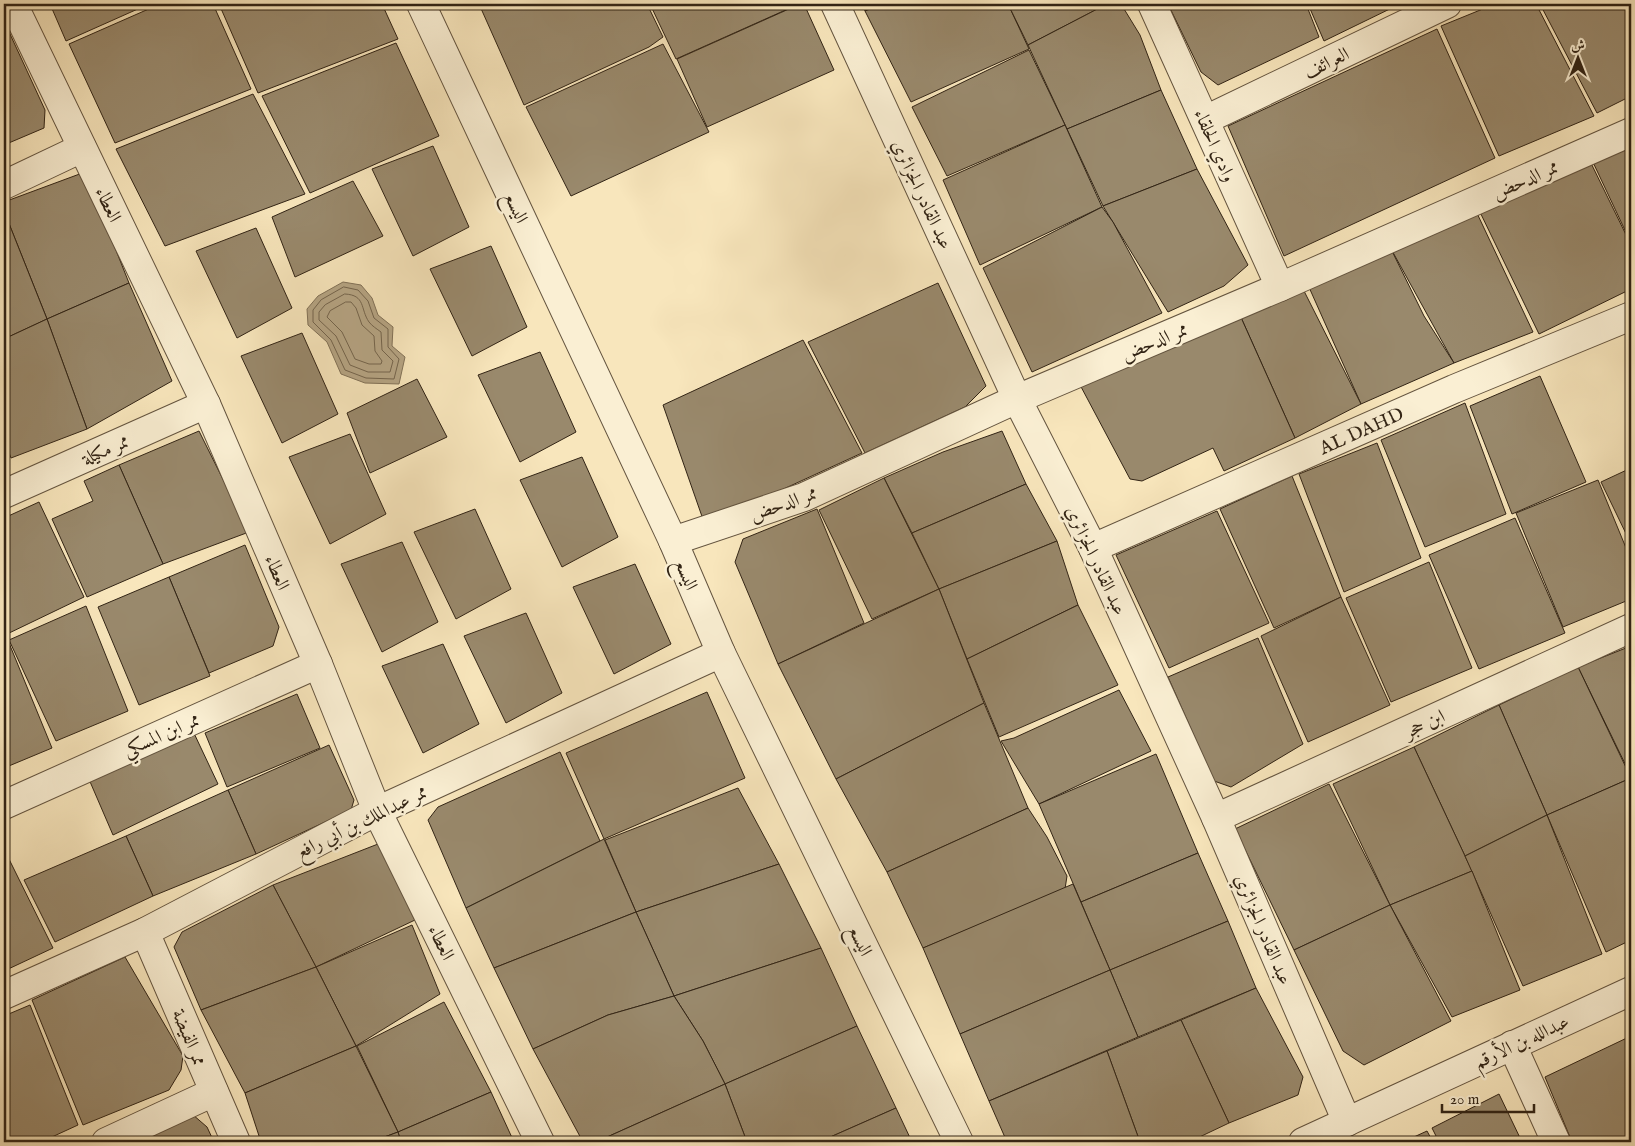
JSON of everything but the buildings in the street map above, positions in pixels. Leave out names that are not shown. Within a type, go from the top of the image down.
[{"type":"street","name":"العطاء","points":[[13,4],[206,404],[318,664],[378,811],[540,1142]]},
{"type":"street","name":"اليسع","points":[[421,4],[673,540],[721,653],[959,1142]]},
{"type":"street","name":"عبد القادر الجزائري","points":[[835,4],[1017,399],[1093,548],[1216,818],[1347,1122]]},
{"type":"street","name":"وادي الحلقاء","points":[[1152,4],[1280,287]]},
{"type":"street","name":"العرائف","points":[[1205,120],[1443,5]]},
{"type":"street","name":"ممر الدحض","points":[[673,540],[804,496],[1017,399],[1280,287],[1631,132]]},
{"type":"street","points":[[4,185],[82,148]]},
{"type":"street","name":"AL DAHD","points":[[1093,548],[1454,388],[1631,316]]},
{"type":"street","name":"ممر مكيلة","points":[[4,494],[206,404]]},
{"type":"street","name":"ابن حجر","points":[[1216,818],[1631,628]]},
{"type":"street","name":"ممر عبدالملك بن أبي رافع","points":[[4,995],[145,932],[378,811],[721,653]]},
{"type":"street","name":"ممر ابن المسكي","points":[[4,805],[318,664]]},
{"type":"street","name":"ممر الفيضة","points":[[145,932],[236,1142]]},
{"type":"street","name":"عبدالله بن الأرقم","points":[[1302,1142],[1631,991]]},
{"type":"street","points":[[1512,1045],[1556,1142]]},
{"type":"street","points":[[106,1142],[214,1092]]},
{"type":"water","points":[[343,282],[361,285],[372,298],[378,315],[393,327],[392,346],[405,357],[399,384],[365,383],[341,374],[327,342],[308,325],[307,309],[318,296]]}]
